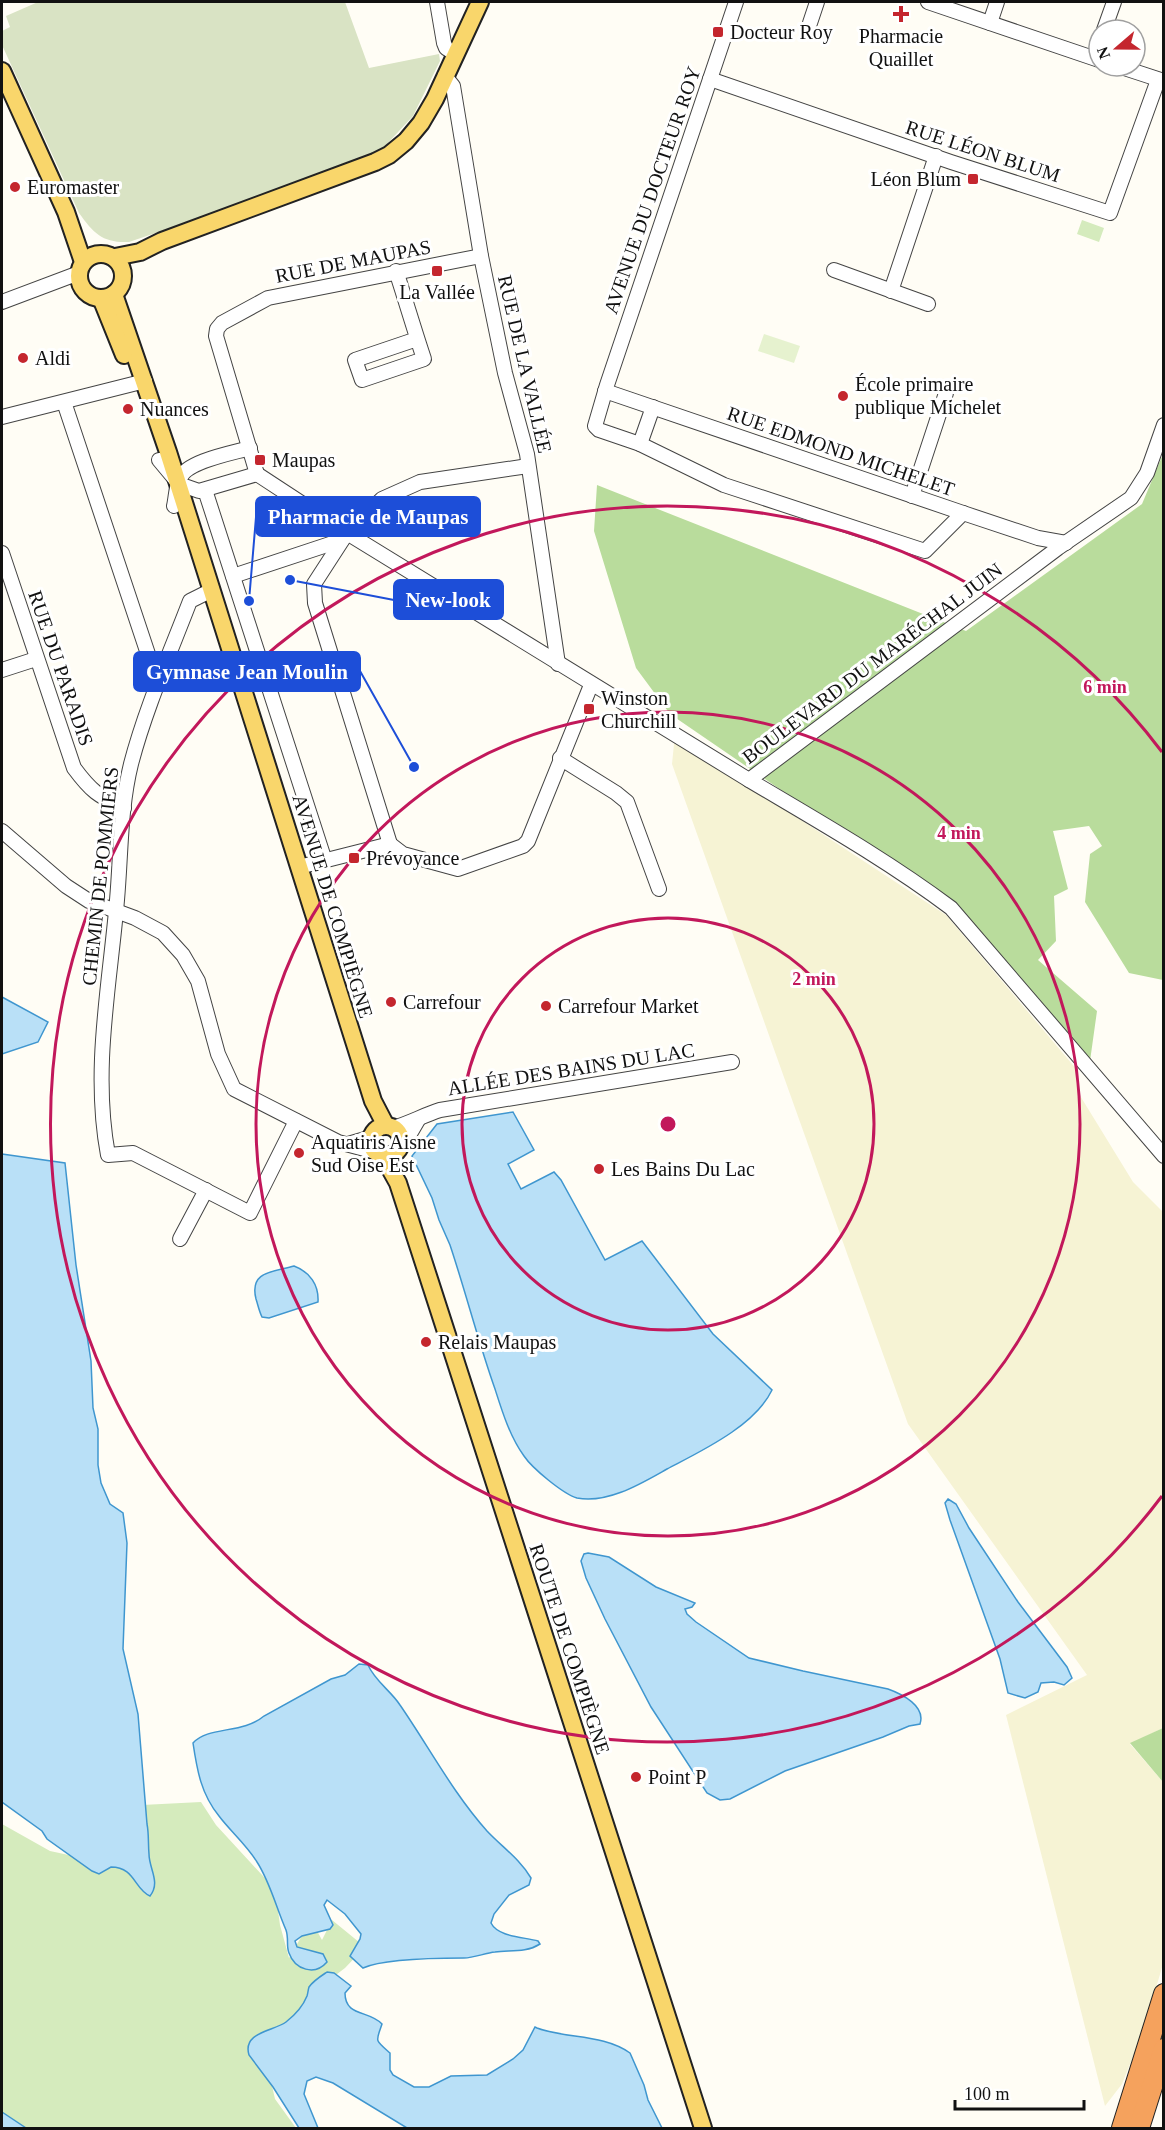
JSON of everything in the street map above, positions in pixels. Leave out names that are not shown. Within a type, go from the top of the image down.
[{"type":"highway","points":[[1122,2128],[1164,1994]]},
{"type":"highway","points":[[1139,2128],[1164,2049]]},
{"type":"main road","points":[[84,267],[102,253],[115,257],[140,252],[162,241],[389,155],[406,141],[421,123],[480,2]]},
{"type":"main road","points":[[2,71],[66,212],[84,267],[87,293],[107,296],[120,288],[124,273],[140,252]]},
{"type":"main road","points":[[115,257],[124,273]]},
{"type":"main road","name":"AVENUE DE COMPIÈGNE","points":[[107,296],[140,383],[207,593],[254,724],[398,1183]]},
{"type":"main road","name":"AVENUE DE COMPIÈGNE","points":[[164,456],[178,484],[181,510]]},
{"type":"main road","name":"ROUTE DE COMPIÈGNE","points":[[398,1183],[703,2128]]},
{"type":"street","points":[[437,2],[444,43],[446,48],[455,54]]},
{"type":"street","name":"AVENUE DU DOCTEUR ROY","points":[[640,444],[599,430],[595,426],[736,2]]},
{"type":"street","points":[[810,23],[817,2]]},
{"type":"street","points":[[928,2],[1087,51]]},
{"type":"street","points":[[990,22],[997,2]]},
{"type":"street","points":[[1108,18],[1114,2]]},
{"type":"street","name":"RUE DE LA VALLÉE","points":[[445,76],[453,87],[481,256],[505,373],[528,466],[558,664]]},
{"type":"street","name":"RUE LÉON BLUM","points":[[710,79],[1110,213],[1161,81]]},
{"type":"street","points":[[891,291],[936,156]]},
{"type":"street","name":"RUE DE MAUPAS","points":[[257,474],[217,342],[217,329],[222,323],[268,298],[481,256]]},
{"type":"street","points":[[5,301],[84,267]]},
{"type":"street","points":[[834,270],[928,304]]},
{"type":"street","points":[[396,271],[424,359],[362,380],[355,360],[417,339]]},
{"type":"street","points":[[2,417],[140,383]]},
{"type":"street","name":"RUE EDMOND MICHELET","points":[[605,391],[1038,538],[1066,543]]},
{"type":"street","points":[[912,496],[946,393]]},
{"type":"street","points":[[64,402],[158,684]]},
{"type":"street","points":[[653,407],[640,444],[724,485],[925,551],[963,513]]},
{"type":"street","name":"BOULEVARD DU MARÉCHAL JUIN","points":[[257,474],[345,537],[498,625],[591,685],[749,780],[1066,543],[1131,498],[1147,473],[1164,425]]},
{"type":"street","points":[[202,490],[178,484],[185,471],[198,464],[250,448]]},
{"type":"street","points":[[164,456],[198,464]]},
{"type":"street","points":[[528,466],[420,482],[382,499],[345,537],[314,584],[315,603],[390,844],[403,854],[458,869],[523,846],[528,841],[591,685]]},
{"type":"street","points":[[181,510],[202,490],[257,474]]},
{"type":"street","points":[[202,490],[233,576],[325,861]]},
{"type":"street","points":[[233,576],[345,537]]},
{"type":"street","name":"RUE DU PARADIS","points":[[2,553],[74,768],[99,796],[124,808]]},
{"type":"street","name":"CHEMIN DE POMMIERS","points":[[206,1190],[133,1153],[108,1155],[102,1100],[102,1059],[105,1002],[116,910],[124,808],[131,764],[158,684],[190,601],[207,593]]},
{"type":"street","points":[[2,670],[36,659]]},
{"type":"street","points":[[560,758],[616,792],[627,802],[659,889]]},
{"type":"street","points":[[749,780],[848,838],[916,882],[951,908],[1164,1156]]},
{"type":"street","points":[[2,831],[66,886],[89,901],[116,910],[163,933],[183,955],[198,981],[218,1054],[234,1089],[338,1142],[348,1144],[386,1140]]},
{"type":"street","points":[[299,867],[390,844]]},
{"type":"street","name":"ALLÉE DES BAINS DU LAC","points":[[386,1140],[411,1131],[418,1120],[440,1110],[732,1062]]},
{"type":"street","points":[[180,1239],[206,1190],[250,1213],[296,1121]]},
{"type":"shaded area","points":[[675,734],[755,790],[946,915],[1078,1071],[1079,1094],[1133,1182],[1163,1212],[1163,1728],[1130,1744],[1163,1782],[1163,1964],[1144,2029],[1122,2084],[1105,2106],[1006,1715],[1087,1675],[908,1424],[672,764]]},
{"type":"green space","points":[[38,2],[345,2],[369,68],[439,54],[440,61],[413,116],[384,147],[363,158],[241,204],[129,242],[112,241],[100,236],[89,227],[79,213],[2,45],[2,31],[10,27],[6,16]]},
{"type":"green space","points":[[1082,220],[1104,228],[1099,242],[1077,234]]},
{"type":"green space","points":[[764,334],[800,346],[794,363],[758,351]]},
{"type":"green space","points":[[1163,454],[1163,980],[1129,973],[1085,902],[1090,854],[1102,846],[1089,826],[1053,831],[1068,889],[1054,896],[1056,941],[1038,960],[1097,1011],[1090,1061],[962,914],[670,714],[636,668],[594,531],[597,485],[966,631],[1142,504]]},
{"type":"green space","points":[[1163,1728],[1163,1782],[1130,1743]]},
{"type":"green space","points":[[201,1802],[216,1825],[275,1889],[280,1925],[289,1958],[311,1920],[322,1940],[332,1920],[365,1947],[345,1968],[316,1990],[265,2055],[275,2099],[296,2128],[2,2128],[2,1824],[50,1851],[143,1871],[142,1805]]},
{"type":"water","points":[[2,997],[48,1022],[38,1042],[2,1054]]},
{"type":"water","points":[[513,1112],[534,1150],[508,1164],[521,1189],[554,1172],[561,1180],[605,1260],[642,1241],[713,1334],[772,1390],[753,1415],[726,1436],[647,1480],[624,1491],[601,1498],[571,1496],[541,1474],[519,1449],[483,1353],[450,1245],[432,1198],[412,1156],[437,1124]]},
{"type":"water","points":[[2,1154],[65,1163],[76,1265],[91,1361],[93,1408],[98,1429],[98,1465],[101,1483],[110,1504],[123,1513],[127,1543],[123,1649],[138,1714],[149,1860],[155,1881],[150,1896],[141,1889],[130,1874],[119,1868],[111,1867],[99,1874],[92,1871],[47,1839],[42,1831],[2,1802]]},
{"type":"water","points":[[294,1266],[305,1272],[312,1280],[317,1290],[318,1302],[269,1318],[262,1317],[255,1290],[259,1278],[264,1274]]},
{"type":"water","points":[[948,1499],[956,1504],[969,1528],[1018,1602],[1067,1667],[1072,1678],[1064,1685],[1054,1682],[1041,1683],[1038,1692],[1025,1698],[1008,1693],[1000,1659],[950,1520],[945,1503]]},
{"type":"water","points":[[584,1554],[609,1557],[656,1587],[695,1603],[692,1607],[685,1609],[687,1614],[749,1658],[888,1689],[900,1694],[916,1706],[920,1712],[920,1724],[785,1771],[730,1799],[720,1800],[707,1793],[651,1707],[586,1578],[581,1561]]},
{"type":"water","points":[[359,1664],[368,1665],[411,1721],[463,1801],[487,1831],[516,1859],[531,1878],[529,1885],[509,1895],[494,1914],[491,1923],[494,1928],[505,1934],[538,1941],[540,1944],[524,1950],[495,1952],[468,1958],[398,1960],[363,1968],[350,1956],[361,1934],[345,1914],[327,1900],[324,1905],[333,1925],[330,1929],[302,1936],[295,1941],[297,1947],[323,1954],[327,1962],[311,1970],[300,1967],[292,1959],[288,1950],[286,1930],[266,1878],[253,1856],[208,1799],[198,1772],[193,1743],[207,1734],[256,1722],[331,1679],[345,1675]]},
{"type":"water","points":[[327,1972],[334,1973],[351,1986],[345,1993],[346,2001],[353,2010],[382,2024],[378,2040],[390,2053],[390,2070],[393,2075],[414,2087],[429,2087],[451,2076],[487,2075],[523,2050],[535,2027],[608,2043],[630,2053],[648,2100],[662,2128],[407,2128],[333,2083],[316,2077],[307,2081],[304,2094],[318,2128],[299,2128],[249,2055],[248,2047],[254,2037],[281,2025],[293,2016],[307,1996],[309,1987]]},
{"type":"water","points":[[2,2112],[26,2128],[2,2128]]},
{"type":"place","name":"Pharmacie Quaillet","points":[[901,14]]},
{"type":"place","name":"Docteur Roy","points":[[718,32]]},
{"type":"place","name":"Léon Blum","points":[[973,179]]},
{"type":"place","name":"Euromaster","points":[[15,187]]},
{"type":"place","name":"La Vallée","points":[[437,271]]},
{"type":"place","name":"Aldi","points":[[23,358]]},
{"type":"place","name":"École primaire publique Michelet","points":[[843,396]]},
{"type":"place","name":"Nuances","points":[[128,409]]},
{"type":"place","name":"Maupas","points":[[260,460]]},
{"type":"place","name":"New-look","points":[[290,580]]},
{"type":"place","name":"Pharmacie de Maupas","points":[[249,601]]},
{"type":"place","name":"Winston Churchill","points":[[589,709]]},
{"type":"place","name":"Gymnase Jean Moulin","points":[[414,767]]},
{"type":"place","name":"Prévoyance","points":[[354,858]]},
{"type":"place","name":"Carrefour","points":[[391,1002]]},
{"type":"place","name":"Carrefour Market","points":[[546,1006]]},
{"type":"place","name":"Aquatiris Aisne Sud Oise Est","points":[[299,1153]]},
{"type":"place","name":"Les Bains Du Lac","points":[[599,1169]]},
{"type":"place","name":"Relais Maupas","points":[[426,1342]]},
{"type":"place","name":"Point P","points":[[636,1777]]}]
